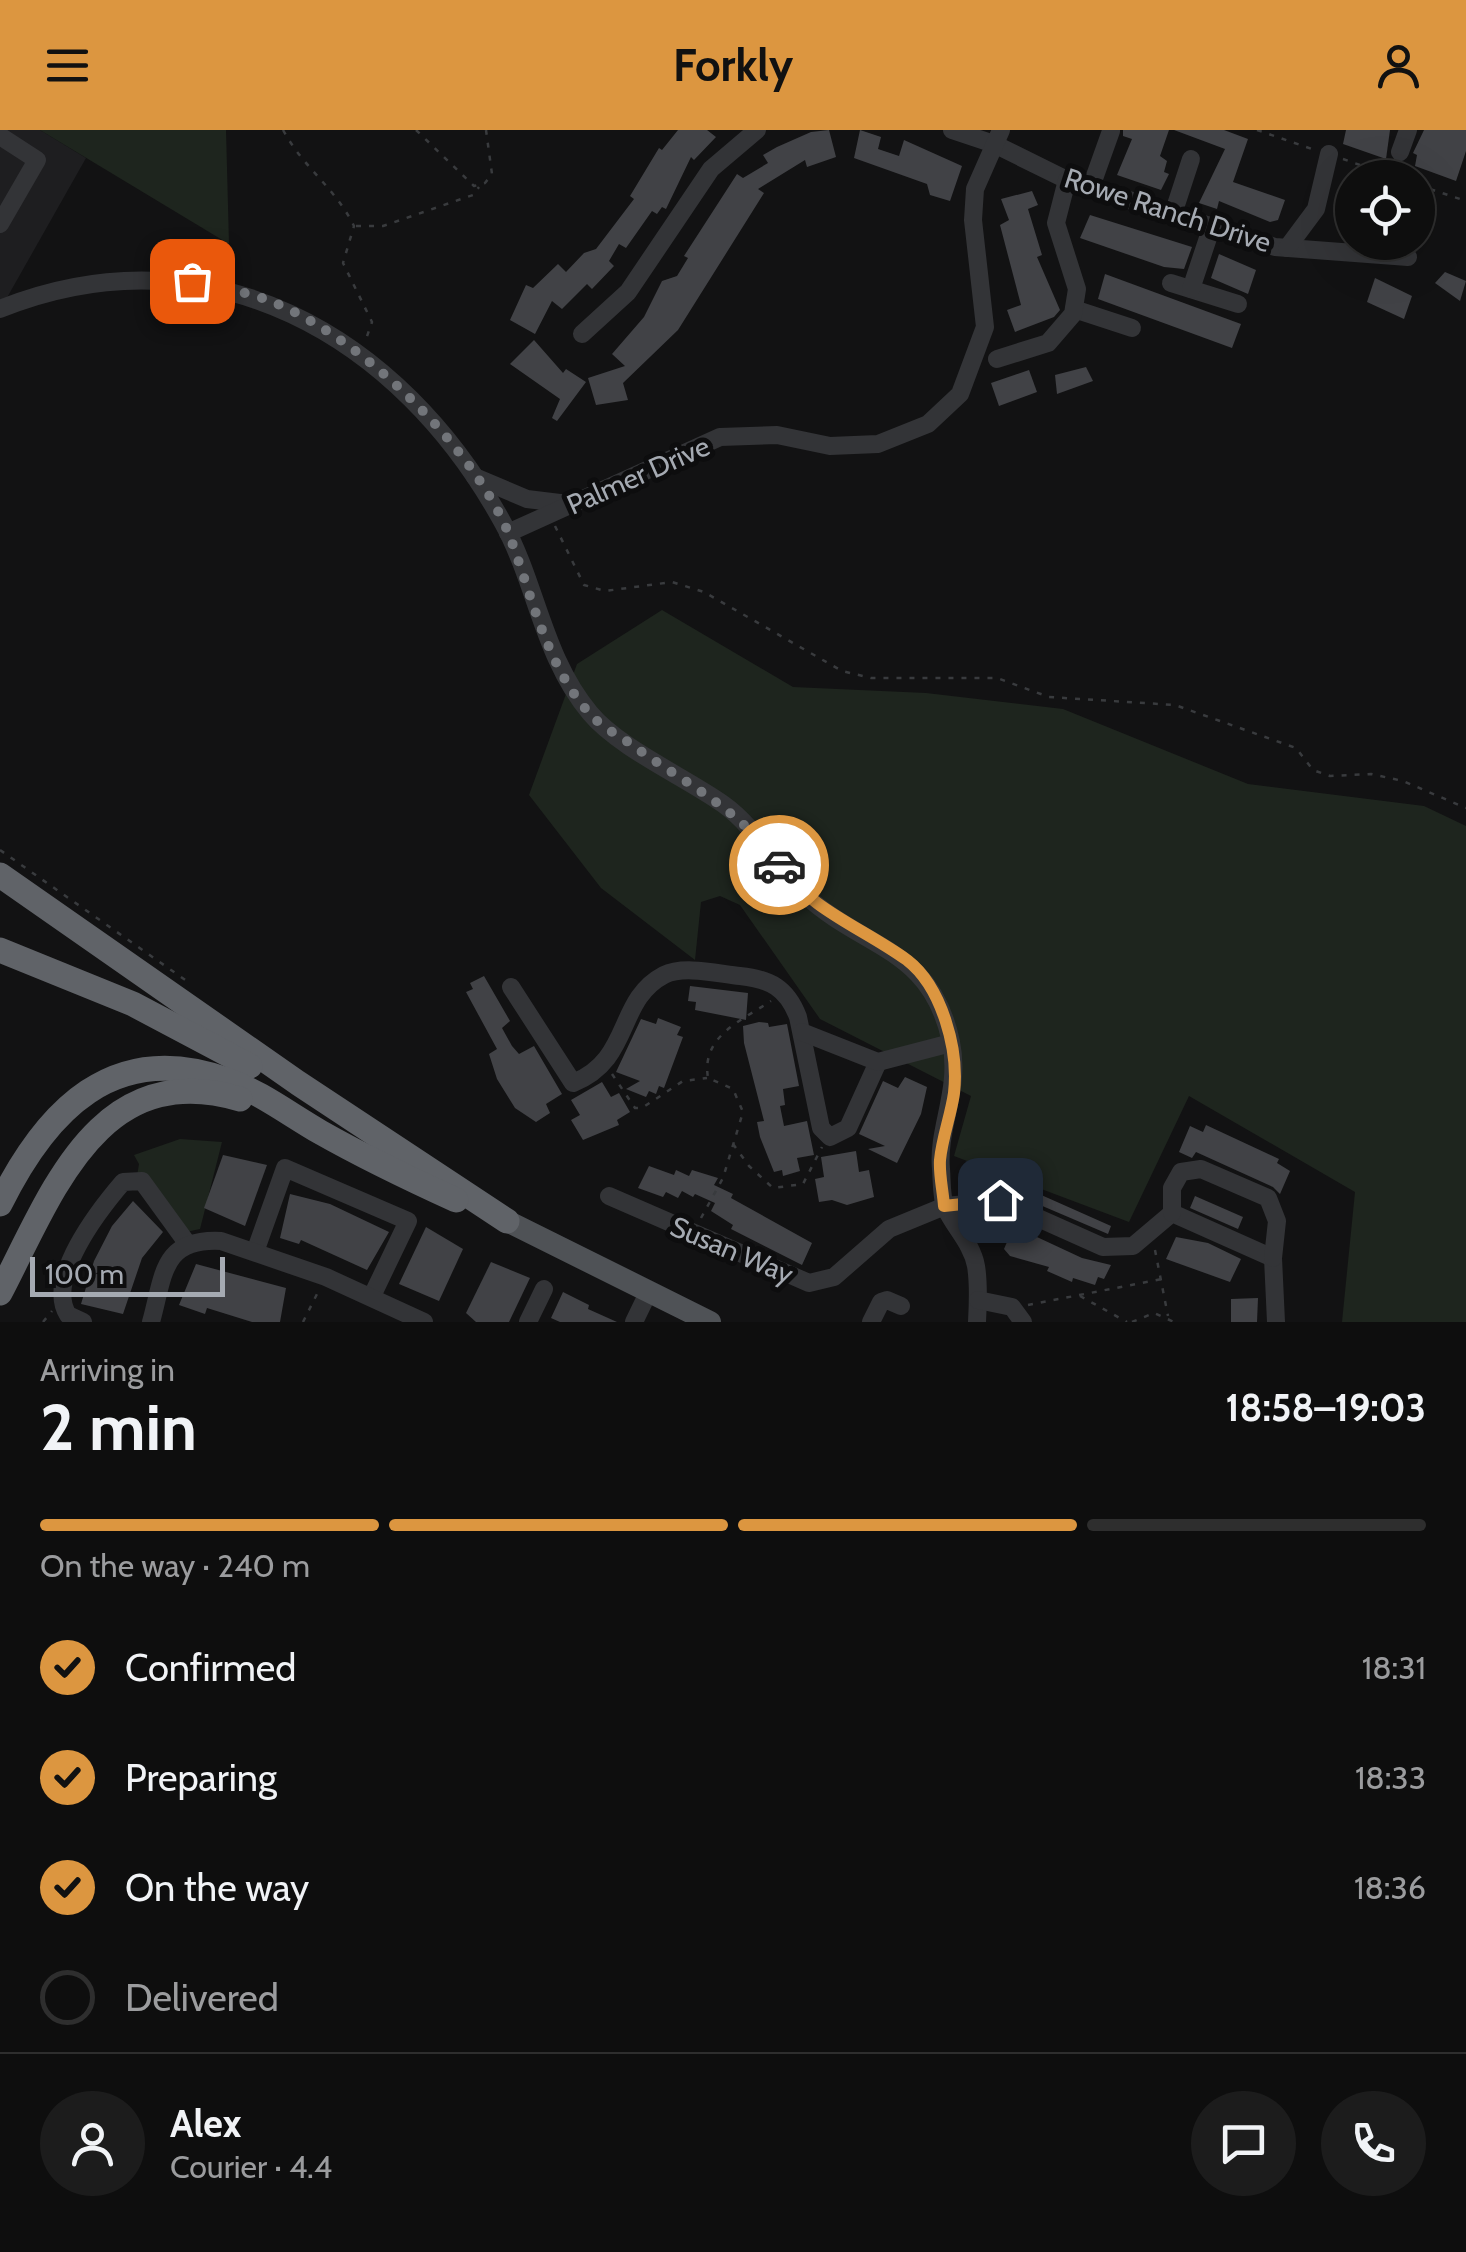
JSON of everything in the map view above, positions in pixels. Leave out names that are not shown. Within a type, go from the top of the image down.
[{"type":"highway","points":[[0,875],[507,1222]]},
{"type":"highway","points":[[0,950],[155,1014],[394,1146]]},
{"type":"highway","points":[[0,1204],[29,1148],[54,1117],[84,1093],[133,1074],[173,1069],[215,1076],[254,1092],[318,1131],[416,1182],[507,1222]]},
{"type":"highway","points":[[0,1293],[80,1146],[130,1106],[162,1095],[211,1093],[246,1101],[318,1131]]},
{"type":"main road","points":[[507,1222],[710,1322]]},
{"type":"street","points":[[582,334],[628,292],[711,169],[758,130]]},
{"type":"street","name":"Rowe Ranch Drive","points":[[952,130],[998,137],[1067,180],[1173,214],[1287,248],[1335,252]]},
{"type":"street","points":[[1400,152],[1408,130]]},
{"type":"street","points":[[1091,187],[1111,131]]},
{"type":"street","points":[[0,136],[37,160],[0,224]]},
{"type":"street","name":"Palmer Drive","points":[[508,534],[720,438],[777,435],[830,446],[878,444],[928,424],[960,394],[985,326],[972,220],[975,189],[998,137]]},
{"type":"street","points":[[1287,248],[1316,209],[1330,154]]},
{"type":"street","points":[[1173,214],[1191,159]]},
{"type":"street","points":[[997,360],[1048,343],[1074,309],[1077,289],[1056,223],[1067,180]]},
{"type":"street","points":[[1191,289],[1212,226]]},
{"type":"street","points":[[0,309],[30,296],[116,279],[192,281],[267,300],[362,353],[432,420],[474,477],[508,534],[551,651],[591,715],[670,773],[724,804],[759,835],[804,895],[910,962],[928,986],[951,1043],[954,1087],[940,1162],[944,1206],[976,1263],[976,1322]]},
{"type":"street","points":[[1171,283],[1238,304]]},
{"type":"street","points":[[1074,309],[1132,328]]},
{"type":"street","points":[[474,477],[527,499],[573,504]]},
{"type":"street","points":[[512,987],[573,1083],[606,1064],[633,1006],[664,975],[700,972],[772,982],[791,1000],[826,1136],[848,1128],[878,1062]]},
{"type":"street","points":[[802,1032],[878,1062],[951,1043]]},
{"type":"street","points":[[256,1252],[285,1168],[408,1221],[372,1296]]},
{"type":"street","name":"Susan Way","points":[[610,1196],[809,1283],[834,1277],[888,1229],[944,1206],[1000,1200],[1102,1247],[1133,1246],[1172,1212],[1172,1188],[1181,1172],[1201,1168],[1268,1198],[1277,1221],[1273,1258],[1276,1322]]},
{"type":"street","points":[[82,1322],[68,1315],[61,1292],[74,1253],[96,1212],[123,1182],[142,1180],[153,1190],[186,1243]]},
{"type":"street","points":[[1172,1212],[1273,1258]]},
{"type":"street","points":[[152,1322],[168,1260],[186,1243],[221,1241],[372,1296],[388,1314],[424,1322]]},
{"type":"street","points":[[528,1322],[544,1289]]},
{"type":"street","points":[[634,1322],[648,1293]]},
{"type":"street","points":[[871,1322],[881,1302],[887,1300],[901,1306]]},
{"type":"street","points":[[978,1300],[1018,1315]]},
{"type":"path","points":[[283,130],[301,163],[340,199],[354,226],[343,263],[372,322],[362,353]]},
{"type":"path","points":[[416,130],[463,180],[480,186]]},
{"type":"path","points":[[354,226],[383,226],[473,194],[492,174],[486,130]]},
{"type":"path","points":[[1435,191],[1466,201]]},
{"type":"path","points":[[549,514],[584,585],[604,592],[672,582],[704,592],[842,671],[871,678],[997,678],[1049,697],[1175,705],[1296,748],[1313,770],[1330,776],[1371,774],[1403,781],[1466,808]]},
{"type":"path","points":[[708,1078],[706,1060],[714,1042],[772,1000]]},
{"type":"path","points":[[606,1064],[635,1108],[642,1108],[683,1081],[708,1078],[733,1089],[742,1104],[742,1122],[723,1178],[689,1232]]},
{"type":"path","points":[[733,1143],[749,1166],[773,1188],[788,1188],[803,1184],[826,1136]]},
{"type":"path","points":[[1145,1236],[1157,1252],[1168,1316],[1174,1322]]},
{"type":"path","points":[[302,1322],[326,1277]]},
{"type":"path","points":[[1018,1315],[1079,1296],[1162,1279]]},
{"type":"path","points":[[1079,1296],[1130,1322],[1145,1314],[1168,1316]]},
{"type":"shaded area","points":[[0,130],[40,130],[86,158],[0,310]]},
{"type":"shaded area","points":[[40,130],[226,130],[229,244]]},
{"type":"shaded area","points":[[662,610],[793,687],[926,693],[1063,709],[1248,784],[1424,806],[1466,826],[1466,1322],[1342,1322],[1355,1192],[1189,1096],[1129,1222],[954,1156],[971,1096],[820,1019],[740,905],[720,896],[701,902],[695,960],[601,888],[529,795],[577,664]]},
{"type":"shaded area","points":[[180,1139],[222,1142],[200,1229],[186,1232],[137,1176],[139,1164],[134,1155]]},
{"type":"building","points":[[678,130],[707,130],[716,137],[694,160],[691,157],[666,209],[662,207],[657,214],[652,211],[626,248],[619,244],[609,261],[614,266],[592,289],[587,284],[562,309],[552,301],[535,334],[510,320],[526,285],[533,288],[558,264],[566,272],[584,253],[596,249],[634,199],[630,196],[659,148],[662,150]]},
{"type":"building","points":[[829,130],[836,157],[807,167],[805,160],[758,189],[764,193],[678,330],[623,383],[628,400],[596,405],[588,378],[625,366],[612,354],[644,317],[662,281],[677,276],[688,258],[684,256],[737,174],[743,178],[768,163],[763,155],[777,147],[811,132]]},
{"type":"building","points":[[860,130],[881,137],[878,149],[899,156],[904,140],[962,166],[950,201],[930,195],[927,184],[854,158]]},
{"type":"building","points":[[1123,130],[1169,130],[1160,156],[1167,161],[1164,172],[1169,174],[1161,190],[1117,175],[1132,139],[1123,136]]},
{"type":"building","points":[[1174,130],[1224,130],[1248,139],[1233,182],[1285,200],[1278,220],[1270,222],[1219,201],[1217,209],[1199,203],[1225,149]]},
{"type":"building","points":[[1346,130],[1390,130],[1386,159],[1343,144]]},
{"type":"building","points":[[1424,130],[1466,130],[1466,151],[1456,181],[1435,173],[1435,160],[1416,160],[1413,153]]},
{"type":"building","points":[[1032,191],[1038,205],[1028,209],[1042,255],[1037,257],[1060,310],[1054,317],[1015,332],[1007,310],[1021,305],[1000,225],[1009,220],[1001,199]]},
{"type":"building","points":[[1090,215],[1192,247],[1184,269],[1164,267],[1080,238]]},
{"type":"building","points":[[1219,254],[1256,270],[1248,294],[1211,278]]},
{"type":"building","points":[[1445,272],[1466,281],[1460,301],[1435,283]]},
{"type":"building","points":[[1105,274],[1241,324],[1232,348],[1098,299]]},
{"type":"building","points":[[1375,278],[1412,296],[1404,319],[1367,302]]},
{"type":"building","points":[[534,340],[563,373],[566,369],[586,382],[557,421],[552,418],[560,399],[510,364]]},
{"type":"building","points":[[1086,367],[1093,381],[1057,394],[1055,375]]},
{"type":"building","points":[[1029,370],[1037,392],[999,406],[991,383]]},
{"type":"building","points":[[484,976],[510,1021],[502,1028],[512,1046],[519,1054],[534,1046],[562,1094],[546,1104],[550,1113],[536,1122],[515,1108],[497,1079],[489,1054],[497,1049],[466,992],[473,989],[470,983]]},
{"type":"building","points":[[690,986],[748,993],[746,1020],[695,1010],[696,1002],[688,1001]]},
{"type":"building","points":[[658,1018],[681,1027],[677,1035],[683,1037],[664,1088],[659,1086],[656,1094],[649,1091],[646,1097],[626,1089],[640,1081],[616,1072],[641,1019],[656,1024]]},
{"type":"building","points":[[768,1023],[769,1027],[787,1024],[799,1086],[783,1089],[785,1105],[780,1106],[784,1126],[807,1121],[814,1155],[797,1158],[800,1171],[783,1176],[782,1170],[774,1172],[760,1137],[757,1122],[764,1121],[744,1043],[743,1026]]},
{"type":"building","points":[[905,1077],[927,1087],[921,1114],[897,1163],[868,1149],[885,1146],[859,1134],[883,1081],[898,1088]]},
{"type":"building","points":[[602,1082],[611,1097],[619,1093],[630,1112],[617,1120],[619,1125],[583,1140],[571,1120],[580,1115],[571,1100]]},
{"type":"building","points":[[1206,1125],[1279,1159],[1277,1163],[1290,1171],[1280,1194],[1273,1187],[1196,1152],[1192,1158],[1179,1152],[1190,1126],[1203,1132]]},
{"type":"building","points":[[856,1151],[859,1172],[869,1170],[874,1197],[847,1205],[832,1200],[819,1202],[815,1179],[824,1177],[821,1157]]},
{"type":"building","points":[[223,1155],[267,1165],[245,1226],[204,1208]]},
{"type":"building","points":[[649,1166],[674,1175],[676,1170],[689,1176],[692,1170],[718,1178],[714,1185],[733,1194],[731,1198],[812,1243],[802,1265],[731,1229],[733,1225],[711,1211],[715,1203],[682,1191],[678,1198],[666,1192],[663,1197],[638,1188]]},
{"type":"building","points":[[1030,1190],[1111,1226],[1108,1234],[1026,1199]]},
{"type":"building","points":[[290,1194],[330,1204],[389,1232],[367,1270],[301,1240],[299,1244],[280,1238]]},
{"type":"building","points":[[1195,1196],[1243,1217],[1238,1229],[1190,1208]]},
{"type":"building","points":[[133,1201],[163,1232],[142,1258],[123,1314],[81,1304],[94,1261],[112,1226]]},
{"type":"building","points":[[1007,1223],[1082,1258],[1111,1265],[1104,1279],[1098,1277],[1095,1285],[1073,1278],[1072,1282],[1047,1271],[1049,1267],[1010,1256],[1004,1249],[1007,1242],[1001,1239]]},
{"type":"building","points":[[426,1227],[463,1249],[439,1301],[399,1284]]},
{"type":"building","points":[[1176,1237],[1208,1243],[1241,1259],[1230,1282],[1166,1259]]},
{"type":"building","points":[[491,1262],[530,1278],[509,1322],[476,1322],[466,1313]]},
{"type":"building","points":[[196,1264],[286,1288],[280,1322],[252,1322],[207,1308],[205,1314],[179,1305]]},
{"type":"building","points":[[563,1292],[617,1322],[560,1322],[551,1318]]},
{"type":"building","points":[[1258,1298],[1257,1322],[1231,1322],[1231,1299]]},
{"type":"way so far","points":[[192,281],[267,300],[362,353],[432,420],[503,522],[551,651],[591,715],[670,773],[724,804],[759,835],[779,865]]},
{"type":"route","points":[[779,865],[804,895],[910,962],[928,986],[941,1011],[953,1065],[954,1087],[940,1162],[944,1206],[1000,1200]]}]
